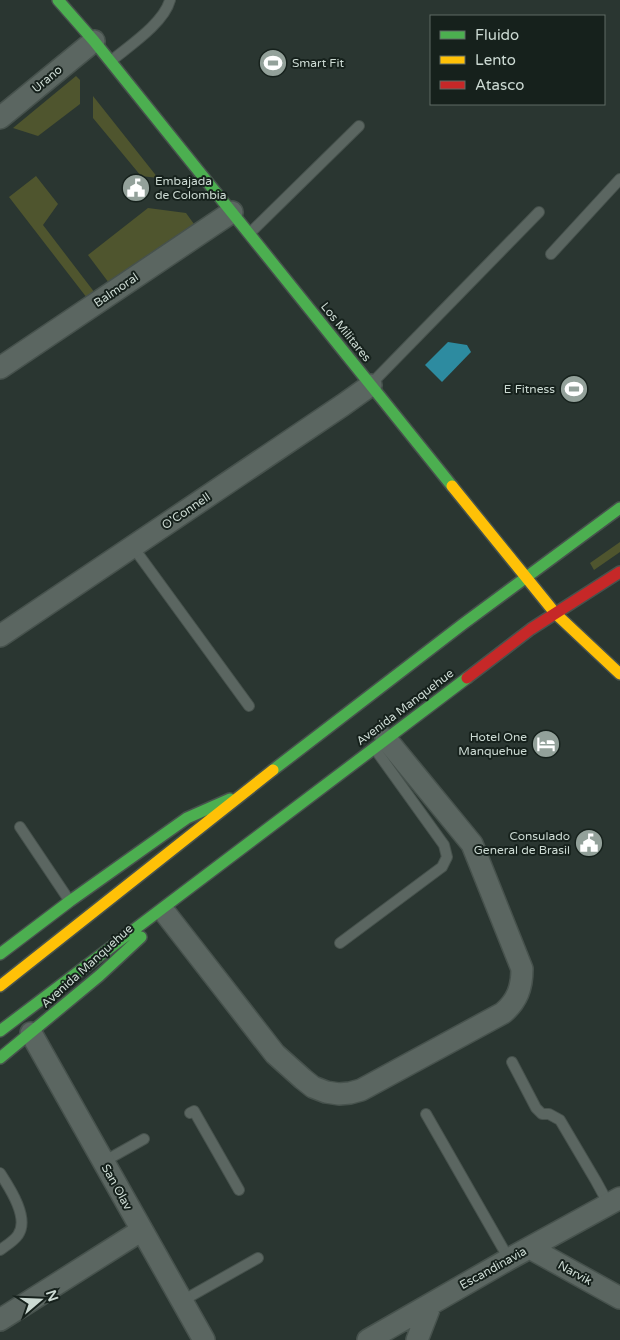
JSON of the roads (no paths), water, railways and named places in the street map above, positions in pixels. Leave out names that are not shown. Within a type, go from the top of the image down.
[{"type":"main road","name":"Los Militares","points":[[58,0],[94,41],[525,577],[556,613],[620,674]]},
{"type":"main road","points":[[0,986],[435,644],[620,508]]},
{"type":"main road","name":"Avenida Manquehue","points":[[0,1030],[531,629],[612,581],[620,572]]},
{"type":"main road","points":[[0,954],[186,818],[245,792]]},
{"type":"main road","name":"Avenida Manquehue","points":[[0,1058],[99,976],[211,870]]},
{"type":"street","name":"Urano","points":[[0,118],[94,41]]},
{"type":"street","name":"Balmoral","points":[[0,368],[232,212]]},
{"type":"street","name":"O'Connell","points":[[0,636],[371,385]]},
{"type":"street","points":[[166,914],[275,1054],[313,1087],[326,1092],[339,1094],[361,1090],[503,1013],[516,999],[521,989],[522,969],[472,844],[381,744]]},
{"type":"street","name":"San Olav","points":[[31,1033],[204,1340]]},
{"type":"street","name":"Escandinavia","points":[[368,1340],[614,1201]]},
{"type":"street","points":[[0,1320],[142,1230]]},
{"type":"street","name":"Narvik","points":[[530,1248],[620,1298]]},
{"type":"street","points":[[416,1340],[431,1304]]},
{"type":"lane","points":[[110,61],[159,20],[169,6],[170,0]]},
{"type":"lane","points":[[250,234],[359,126]]},
{"type":"lane","points":[[551,254],[620,179]]},
{"type":"lane","points":[[371,385],[539,212]]},
{"type":"lane","points":[[133,547],[249,706]]},
{"type":"lane","points":[[340,943],[442,867],[447,857],[444,845],[381,744]]},
{"type":"lane","points":[[20,827],[70,901]]},
{"type":"lane","points":[[512,1062],[536,1108],[542,1114],[549,1114],[560,1120],[596,1181],[614,1201]]},
{"type":"lane","points":[[190,1113],[194,1111],[239,1190]]},
{"type":"lane","points":[[426,1114],[509,1259]]},
{"type":"lane","points":[[103,1162],[144,1138]]},
{"type":"lane","points":[[0,1173],[14,1194],[22,1216],[20,1233],[13,1242],[0,1250]]},
{"type":"lane","points":[[182,1300],[258,1258]]},
{"type":"water","points":[[448,342],[467,345],[471,352],[442,382],[425,365]]},
{"type":"place","name":"Smart Fit","points":[[273,63]]},
{"type":"place","name":"Embajada de Colombia","points":[[136,188]]},
{"type":"place","name":"E Fitness","points":[[574,389]]},
{"type":"place","name":"Hotel One Manquehue","points":[[546,744]]},
{"type":"place","name":"Consulado General de Brasil","points":[[589,843]]}]
